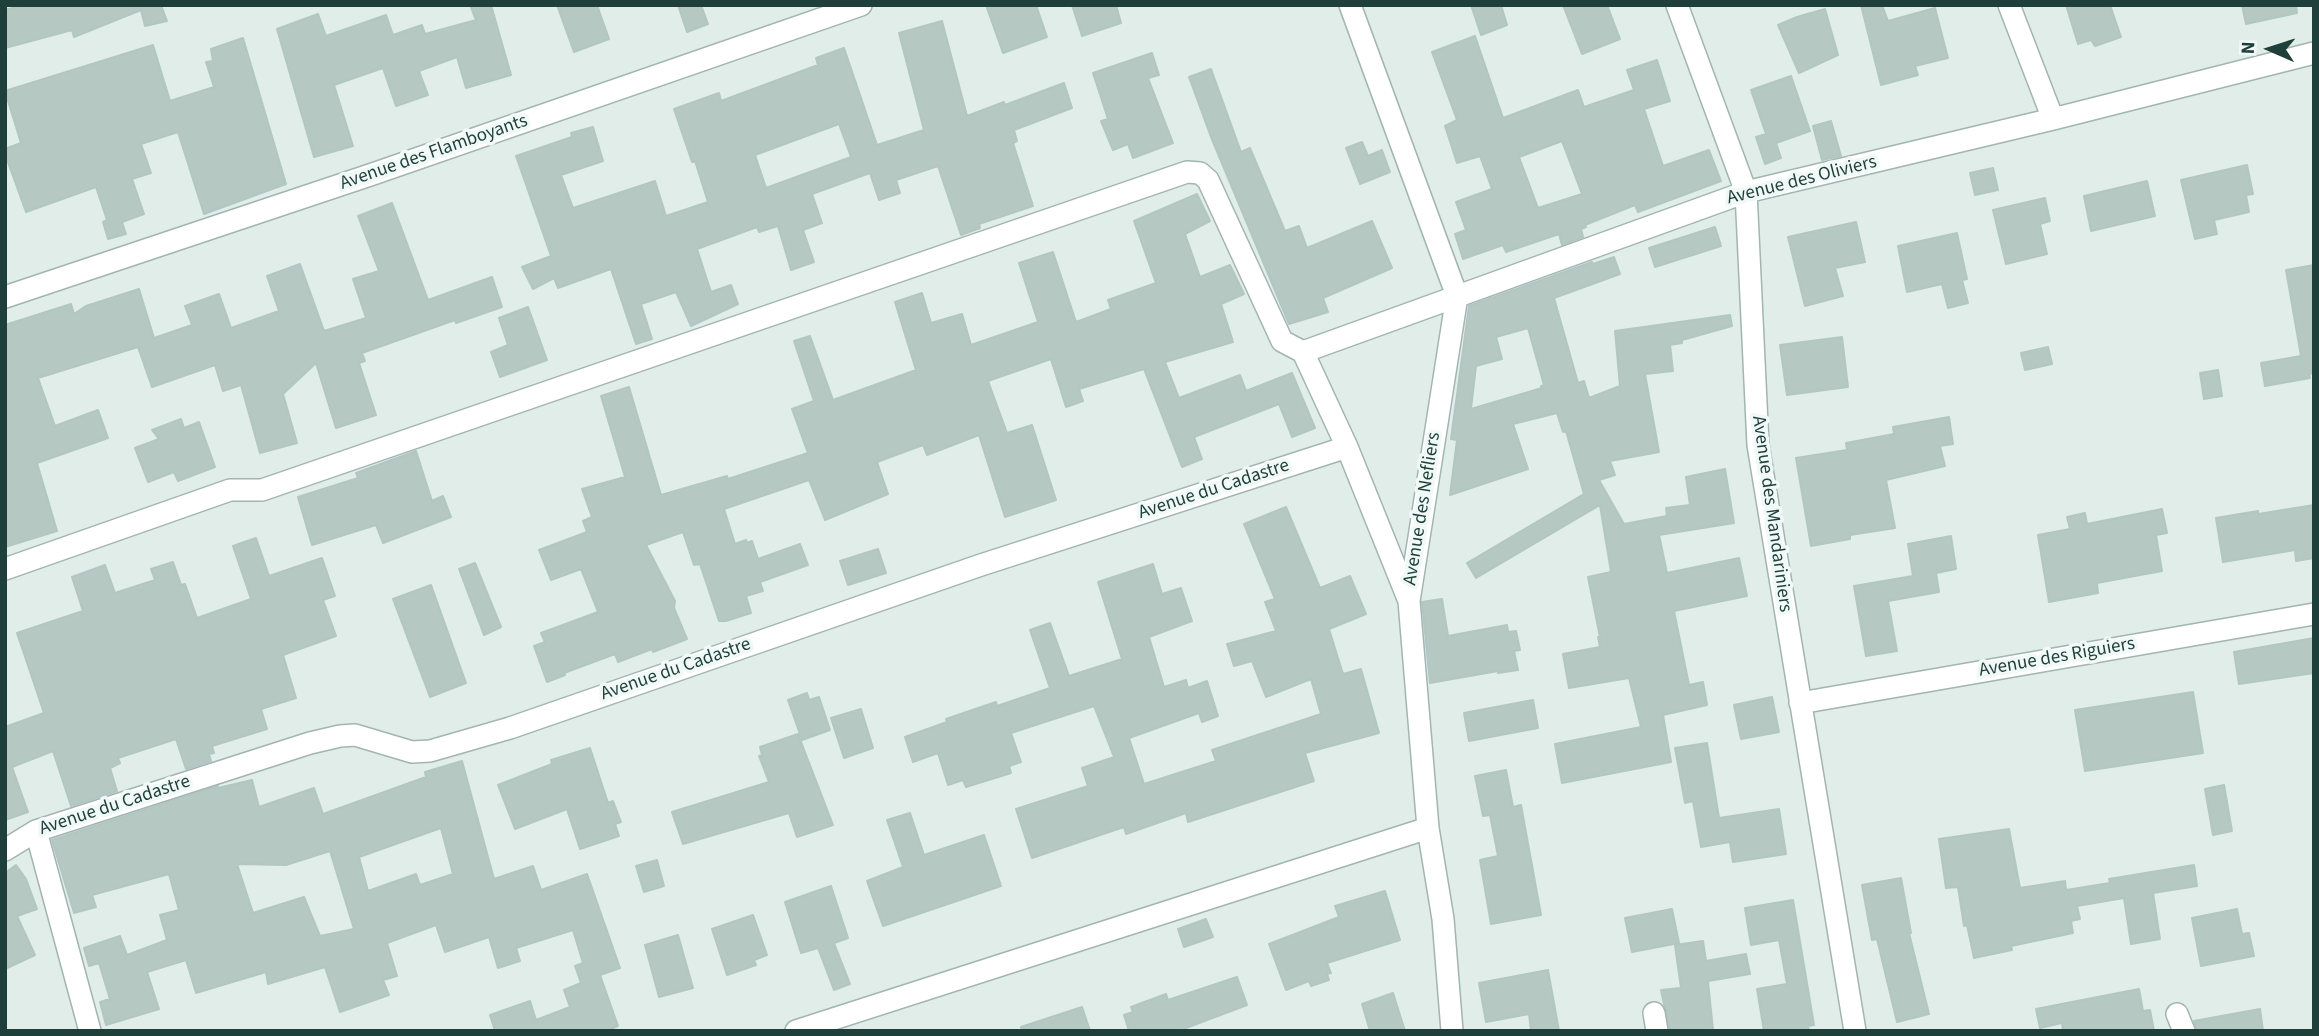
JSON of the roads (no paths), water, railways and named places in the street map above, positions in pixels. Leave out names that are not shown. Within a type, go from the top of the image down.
[{"type":"street","name":"Avenue des Flamboyants","points":[[5,297],[357,180],[861,5]]},
{"type":"street","name":"Avenue des Nefliers","points":[[1350,5],[1457,296],[1409,601],[1427,828],[1443,919],[1452,1031]]},
{"type":"street","name":"Avenue des Mandariniers","points":[[1677,5],[1746,192],[1758,445],[1855,1031]]},
{"type":"street","points":[[2009,5],[2053,119]]},
{"type":"street","name":"Avenue des Oliviers","points":[[1303,352],[1746,192],[2314,53]]},
{"type":"street","points":[[5,569],[230,490],[262,490],[1187,172],[1200,173],[1208,180],[1282,341],[1303,352],[1347,447],[1409,601]]},
{"type":"street","name":"Avenue du Cadastre","points":[[5,850],[36,831],[297,747],[340,736],[355,735],[412,752],[443,747],[510,727],[994,561],[1347,447]]},
{"type":"street","name":"Avenue des Riguiers","points":[[1800,703],[2314,614]]},
{"type":"street","points":[[796,1031],[1427,828]]},
{"type":"street","points":[[36,831],[90,1031]]}]
